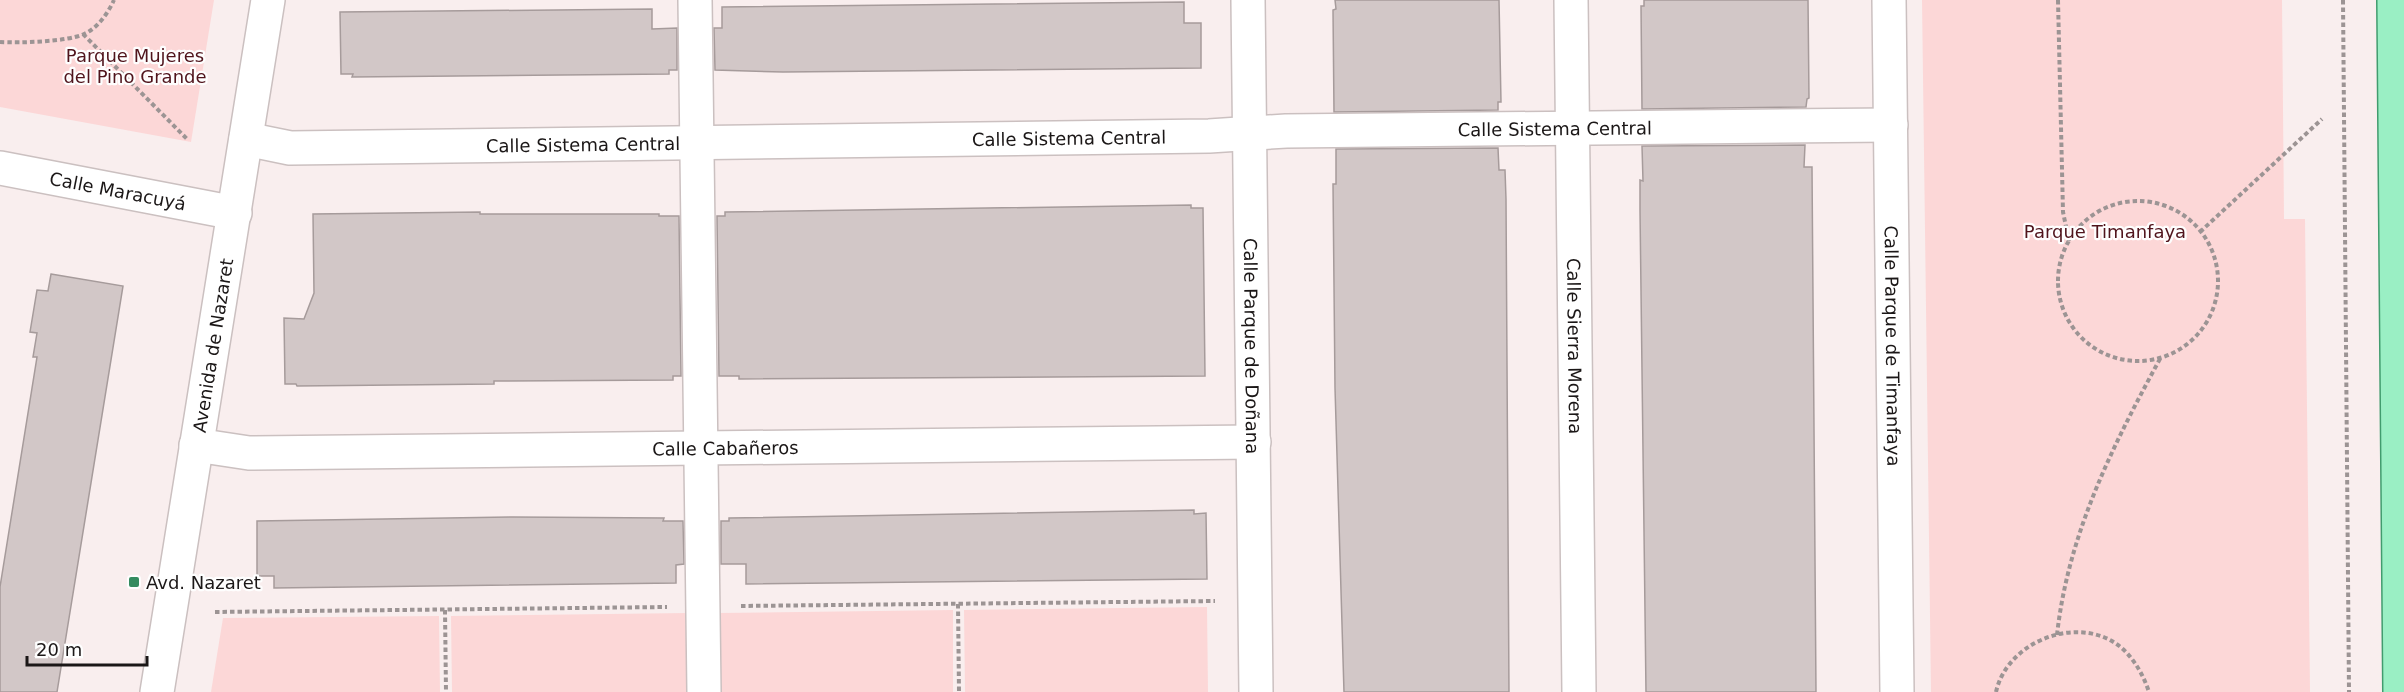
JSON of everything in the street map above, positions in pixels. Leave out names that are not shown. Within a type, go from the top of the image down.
[{"type":"main road","points":[[2394,0],[2400,692]]},
{"type":"street","name":"Avenida de Nazaret","points":[[157,692],[268,0]]},
{"type":"street","points":[[695,0],[704,692]]},
{"type":"street","name":"Calle Parque de Doñana","points":[[1248,0],[1256,692]]},
{"type":"street","name":"Calle Sierra Morena","points":[[1571,0],[1579,692]]},
{"type":"street","name":"Calle Parque de Timanfaya","points":[[1889,0],[1897,692]]},
{"type":"street","name":"Calle Sistema Central","points":[[246,139],[290,147],[1891,125]]},
{"type":"street","name":"Calle Maracuyá","points":[[0,168],[235,213]]},
{"type":"street","name":"Calle Cabañeros","points":[[196,445],[249,453],[1254,442]]},
{"type":"path","points":[[0,42],[49,40],[84,34],[107,15],[114,0]]},
{"type":"path","points":[[2058,0],[2063,212],[2069,242]]},
{"type":"path","points":[[2343,0],[2349,692]]},
{"type":"path","points":[[84,34],[187,138]]},
{"type":"path","points":[[2200,232],[2322,119]]},
{"type":"path","points":[[2141,200],[2166,205],[2190,219],[2208,240],[2217,267],[2218,295],[2208,321],[2190,342],[2161,357],[2139,361],[2112,357],[2088,343],[2071,324],[2061,301],[2058,277],[2069,242],[2076,230],[2094,214],[2117,204],[2141,200]]},
{"type":"path","points":[[2057,635],[2060,607],[2076,539],[2103,470],[2161,357]]},
{"type":"path","points":[[958,604],[959,692]]},
{"type":"path","points":[[445,610],[446,692]]},
{"type":"path","points":[[1996,692],[2010,662],[2029,646],[2057,635],[2076,632],[2100,637],[2125,651],[2142,673],[2149,692]]},
{"type":"green space","name":"Parque Mujeres del Pino Grande","points":[[0,0],[214,0],[191,142],[0,107]]},
{"type":"green space","name":"Parque Timanfaya","points":[[1922,0],[2282,0],[2284,219],[2305,219],[2310,692],[1931,692]]},
{"type":"green space","points":[[1207,607],[1208,692],[965,692],[964,610]]},
{"type":"green space","points":[[953,610],[953,692],[718,692],[718,613]]},
{"type":"green space","points":[[688,613],[688,692],[452,692],[451,616]]},
{"type":"green space","points":[[439,616],[440,692],[211,692],[223,618]]},
{"type":"building","points":[[1335,0],[1499,0],[1501,102],[1498,102],[1498,110],[1334,112],[1333,10],[1336,9]]},
{"type":"building","points":[[1644,0],[1808,0],[1809,98],[1806,107],[1642,109],[1641,6],[1644,6]]},
{"type":"building","points":[[1184,2],[1184,23],[1201,23],[1201,68],[783,72],[715,70],[714,28],[722,28],[722,7]]},
{"type":"building","points":[[652,9],[652,29],[677,28],[677,70],[669,70],[669,74],[352,77],[353,74],[341,74],[340,12]]},
{"type":"building","points":[[1805,145],[1804,167],[1812,167],[1816,692],[1646,692],[1640,210],[1640,180],[1643,181],[1642,146]]},
{"type":"building","points":[[1498,148],[1499,170],[1505,170],[1506,199],[1509,692],[1344,692],[1335,388],[1333,184],[1336,184],[1336,149]]},
{"type":"building","points":[[1191,205],[1191,208],[1203,208],[1205,376],[739,379],[739,376],[719,376],[717,216],[725,216],[725,212]]},
{"type":"building","points":[[480,212],[480,214],[679,216],[681,376],[673,376],[673,380],[494,381],[494,384],[297,386],[296,384],[285,384],[284,318],[304,319],[314,293],[313,214]]},
{"type":"building","points":[[51,274],[123,286],[57,692],[0,692],[0,587],[37,357],[33,357],[37,333],[30,332],[37,290],[48,291]]},
{"type":"building","points":[[1194,510],[1194,514],[1206,513],[1207,579],[746,584],[746,564],[721,564],[721,521],[729,521],[729,518]]},
{"type":"building","points":[[513,517],[664,518],[663,521],[683,521],[684,564],[676,565],[676,583],[274,588],[274,576],[257,576],[257,521]]},
{"type":"place","name":"Avd. Nazaret","points":[[134,582]]}]
